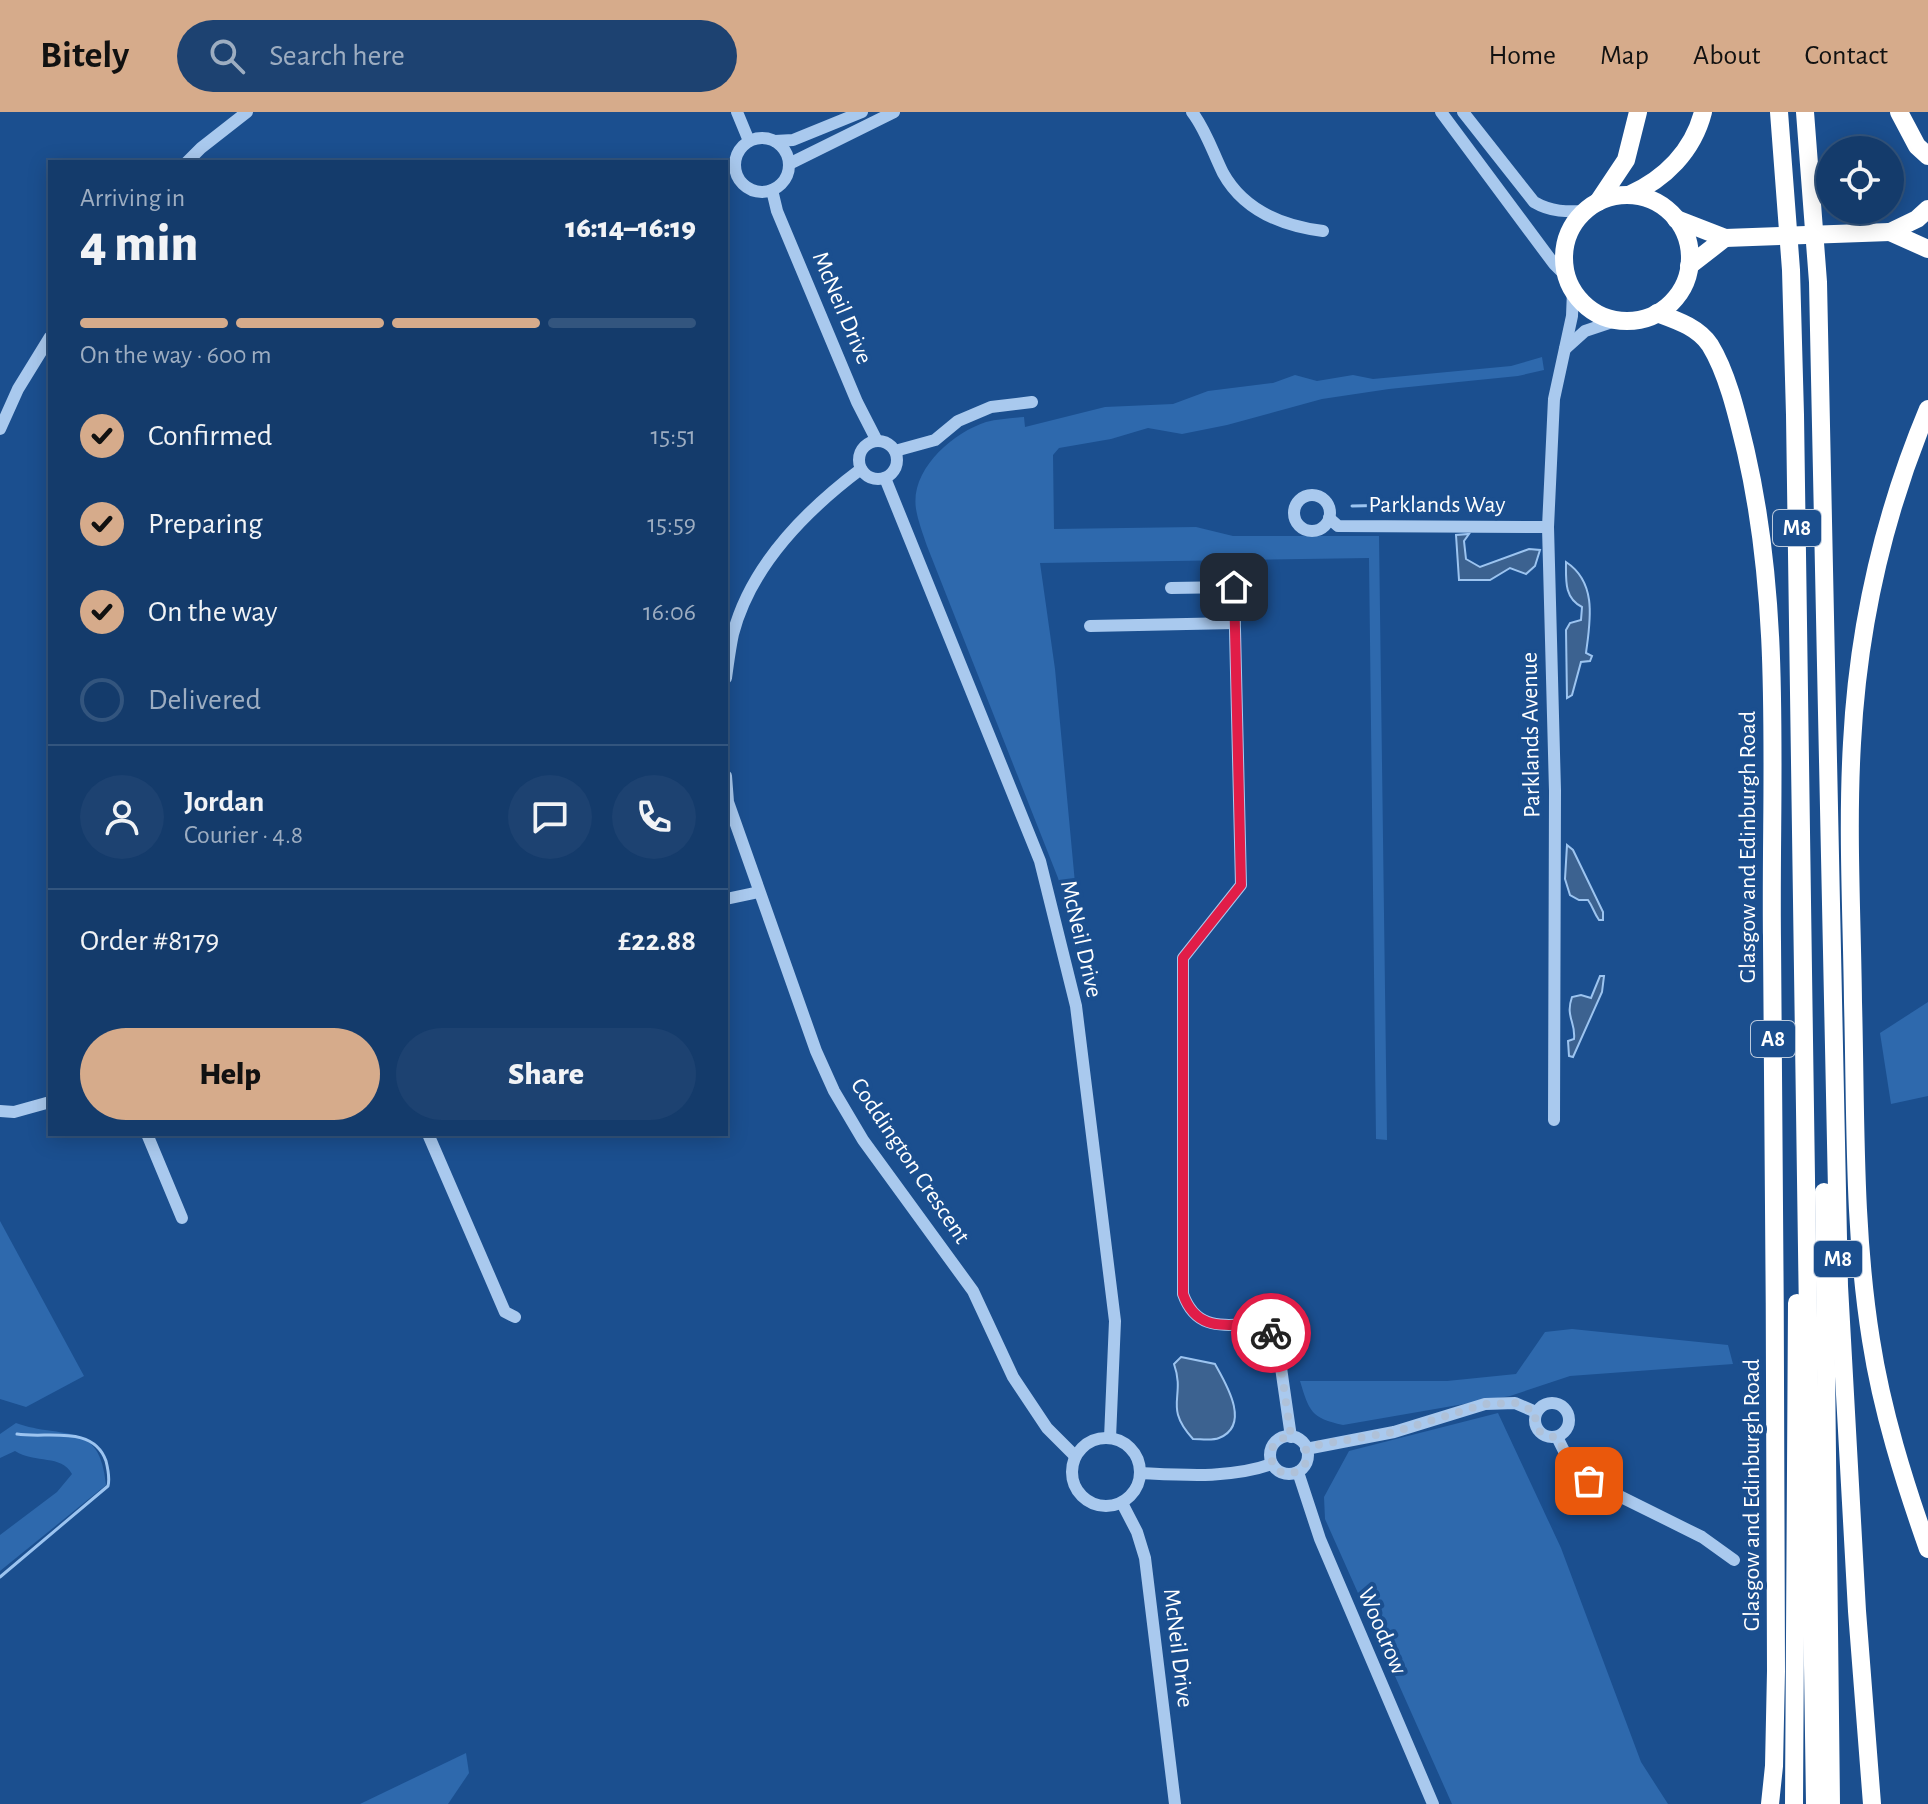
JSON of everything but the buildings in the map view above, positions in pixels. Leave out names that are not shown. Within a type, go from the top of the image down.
[{"type":"highway","points":[[1638,112],[1626,160],[1592,207],[1577,220],[1567,241],[1565,265],[1570,284],[1592,310],[1618,320],[1638,320],[1657,313],[1675,298],[1687,277],[1687,241],[1676,219]]},
{"type":"highway","points":[[1592,207],[1652,185],[1667,173],[1686,150],[1703,112]]},
{"type":"highway","name":"M8","points":[[1779,112],[1791,270],[1795,400],[1815,1804]]},
{"type":"highway","name":"M8","points":[[1805,112],[1818,282],[1839,1299],[1872,1804]]},
{"type":"highway","points":[[1899,112],[1917,146],[1928,156]]},
{"type":"highway","points":[[1629,195],[1655,202],[1676,219],[1725,238],[1890,232],[1917,219],[1928,209]]},
{"type":"highway","points":[[1890,232],[1928,249]]},
{"type":"highway","points":[[1689,266],[1725,238]]},
{"type":"highway","name":"Glasgow and Edinburgh Road","points":[[1657,313],[1683,323],[1702,336],[1716,357],[1728,390],[1756,496],[1773,651],[1771,918],[1776,1671],[1770,1804]]},
{"type":"highway","points":[[1928,409],[1913,444],[1873,584],[1854,706],[1850,803],[1857,1180],[1864,1283],[1882,1398],[1928,1549]]},
{"type":"highway","name":"M8","points":[[1826,713],[1822,1038],[1831,1804]]},
{"type":"highway","name":"M8","points":[[1795,1804],[1801,878]]},
{"type":"highway","points":[[1795,1804],[1800,1790],[1806,1558],[1812,1521]]},
{"type":"street","points":[[189,160],[247,112]]},
{"type":"street","points":[[737,112],[749,141]]},
{"type":"street","points":[[775,141],[782,147],[789,164],[784,179],[772,190],[763,192],[746,187],[731,173],[737,154],[749,141],[758,138],[793,140],[862,112]]},
{"type":"street","points":[[789,164],[894,112]]},
{"type":"street","points":[[1192,112],[1225,177],[1244,199],[1282,224],[1323,231]]},
{"type":"street","points":[[1441,112],[1570,284]]},
{"type":"street","points":[[1463,112],[1534,202],[1559,212],[1592,207]]},
{"type":"street","name":"McNeil Drive","points":[[772,190],[777,211],[857,402],[877,441]]},
{"type":"street","name":"Parklands Avenue","points":[[1554,1120],[1555,807],[1548,527],[1553,407],[1572,316],[1570,284]]},
{"type":"street","points":[[1565,349],[1585,331],[1618,320]]},
{"type":"street","points":[[0,429],[18,389],[48,340]]},
{"type":"street","points":[[895,451],[935,440],[958,421],[991,407],[1032,402]]},
{"type":"street","points":[[877,441],[895,451],[897,463],[885,478],[876,480],[861,469],[859,459],[862,449],[877,441]]},
{"type":"street","points":[[728,667],[736,624],[758,573],[827,494],[861,469]]},
{"type":"street","name":"McNeil Drive","points":[[885,478],[1040,861],[1076,1006],[1115,1321],[1110,1438]]},
{"type":"street","name":"Parklands Way","points":[[1329,518],[1338,526],[1548,527]]},
{"type":"street","points":[[1171,588],[1234,587],[1241,885],[1183,958],[1183,1294],[1188,1309],[1197,1318],[1215,1325],[1260,1324],[1277,1340],[1291,1437]]},
{"type":"street","points":[[1090,626],[1235,623]]},
{"type":"street","name":"Coddington Crescent","points":[[728,802],[816,1051],[835,1093],[893,1184],[973,1291],[1013,1377],[1047,1428],[1075,1456]]},
{"type":"street","points":[[728,899],[759,892]]},
{"type":"street","points":[[0,1111],[14,1112],[48,1103]]},
{"type":"street","points":[[148,1136],[182,1218]]},
{"type":"street","points":[[429,1136],[505,1312],[515,1317]]},
{"type":"street","points":[[1550,1402],[1565,1408],[1569,1425],[1564,1433],[1548,1437],[1538,1430],[1534,1420],[1536,1412],[1550,1402]]},
{"type":"street","points":[[1306,1449],[1394,1432],[1485,1404],[1515,1403],[1536,1412]]},
{"type":"street","points":[[1291,1437],[1302,1442],[1306,1449],[1306,1463],[1298,1472],[1282,1473],[1272,1464],[1270,1454],[1275,1443],[1291,1437]]},
{"type":"street","points":[[1557,1437],[1567,1457],[1589,1481],[1702,1537],[1734,1560]]},
{"type":"street","points":[[1110,1438],[1128,1446],[1139,1463],[1140,1473],[1135,1490],[1122,1503],[1110,1506],[1098,1506],[1087,1501],[1078,1493],[1071,1475],[1075,1456],[1089,1442],[1110,1438]]},
{"type":"street","points":[[1140,1473],[1222,1474],[1272,1464]]},
{"type":"street","name":"Woodrow","points":[[1298,1472],[1320,1539],[1433,1804]]},
{"type":"street","name":"McNeil Drive","points":[[1122,1503],[1137,1532],[1145,1558],[1175,1804]]},
{"type":"shaded area","points":[[1542,357],[1544,370],[1518,376],[1322,399],[1182,434],[1148,428],[1111,439],[1059,448],[1053,455],[1054,529],[1196,527],[1233,536],[1379,536],[1387,1140],[1376,1139],[1369,558],[1040,563],[1055,669],[1082,958],[1058,878],[927,546],[917,514],[916,495],[927,467],[947,444],[973,427],[991,421],[1024,417],[1025,427],[1105,407],[1173,404],[1208,391],[1273,383],[1295,375],[1317,381],[1353,375],[1373,379],[1511,366]]},
{"type":"shaded area","points":[[1469,534],[1464,541],[1466,559],[1480,567],[1529,549],[1540,550],[1535,566],[1526,574],[1510,568],[1490,580],[1459,580],[1456,535]]},
{"type":"shaded area","points":[[1566,562],[1583,581],[1587,592],[1590,616],[1586,653],[1592,656],[1590,661],[1581,662],[1572,695],[1567,698],[1566,630],[1570,623],[1581,620],[1582,607],[1569,594]]},
{"type":"shaded area","points":[[1567,845],[1573,850],[1603,912],[1603,920],[1599,920],[1588,900],[1579,900],[1570,895],[1565,879]]},
{"type":"shaded area","points":[[1600,976],[1604,976],[1602,992],[1573,1057],[1569,1056],[1568,1041],[1574,1039],[1570,1010],[1572,997],[1581,995],[1591,998]]},
{"type":"shaded area","points":[[1928,1002],[1928,1096],[1891,1104],[1880,1033]]},
{"type":"shaded area","points":[[0,1221],[84,1376],[26,1407],[0,1399]]},
{"type":"shaded area","points":[[1572,1329],[1728,1345],[1733,1364],[1570,1376],[1510,1396],[1343,1425],[1313,1412],[1300,1381],[1447,1381],[1516,1374],[1545,1332]]},
{"type":"shaded area","points":[[1181,1357],[1215,1364],[1224,1381],[1235,1414],[1229,1432],[1219,1438],[1193,1439],[1179,1418],[1174,1364]]},
{"type":"shaded area","points":[[1498,1413],[1561,1548],[1641,1762],[1668,1804],[1452,1804],[1325,1519],[1324,1497],[1349,1451]]},
{"type":"shaded area","points":[[16,1423],[87,1441],[96,1450],[106,1485],[0,1571],[0,1535],[57,1492],[72,1474],[55,1461],[15,1451],[0,1458],[0,1434]]},
{"type":"shaded area","points":[[466,1753],[469,1773],[448,1804],[360,1804]]},
{"type":"waterway","points":[[1352,506],[1448,504]]},
{"type":"waterway","points":[[0,1577],[109,1483],[106,1461],[100,1449],[91,1442],[68,1436],[17,1434]]},
{"type":"way so far","points":[[1271,1333],[1277,1340],[1291,1437],[1279,1439],[1270,1454],[1272,1464],[1282,1473],[1293,1474],[1303,1468],[1306,1449],[1317,1445],[1394,1432],[1485,1404],[1515,1403],[1536,1412],[1534,1420],[1538,1430],[1542,1435],[1557,1437],[1567,1457],[1589,1481]]},
{"type":"route","points":[[1234,587],[1241,885],[1183,958],[1183,1294],[1188,1309],[1197,1318],[1215,1325],[1260,1324],[1271,1333]]}]
